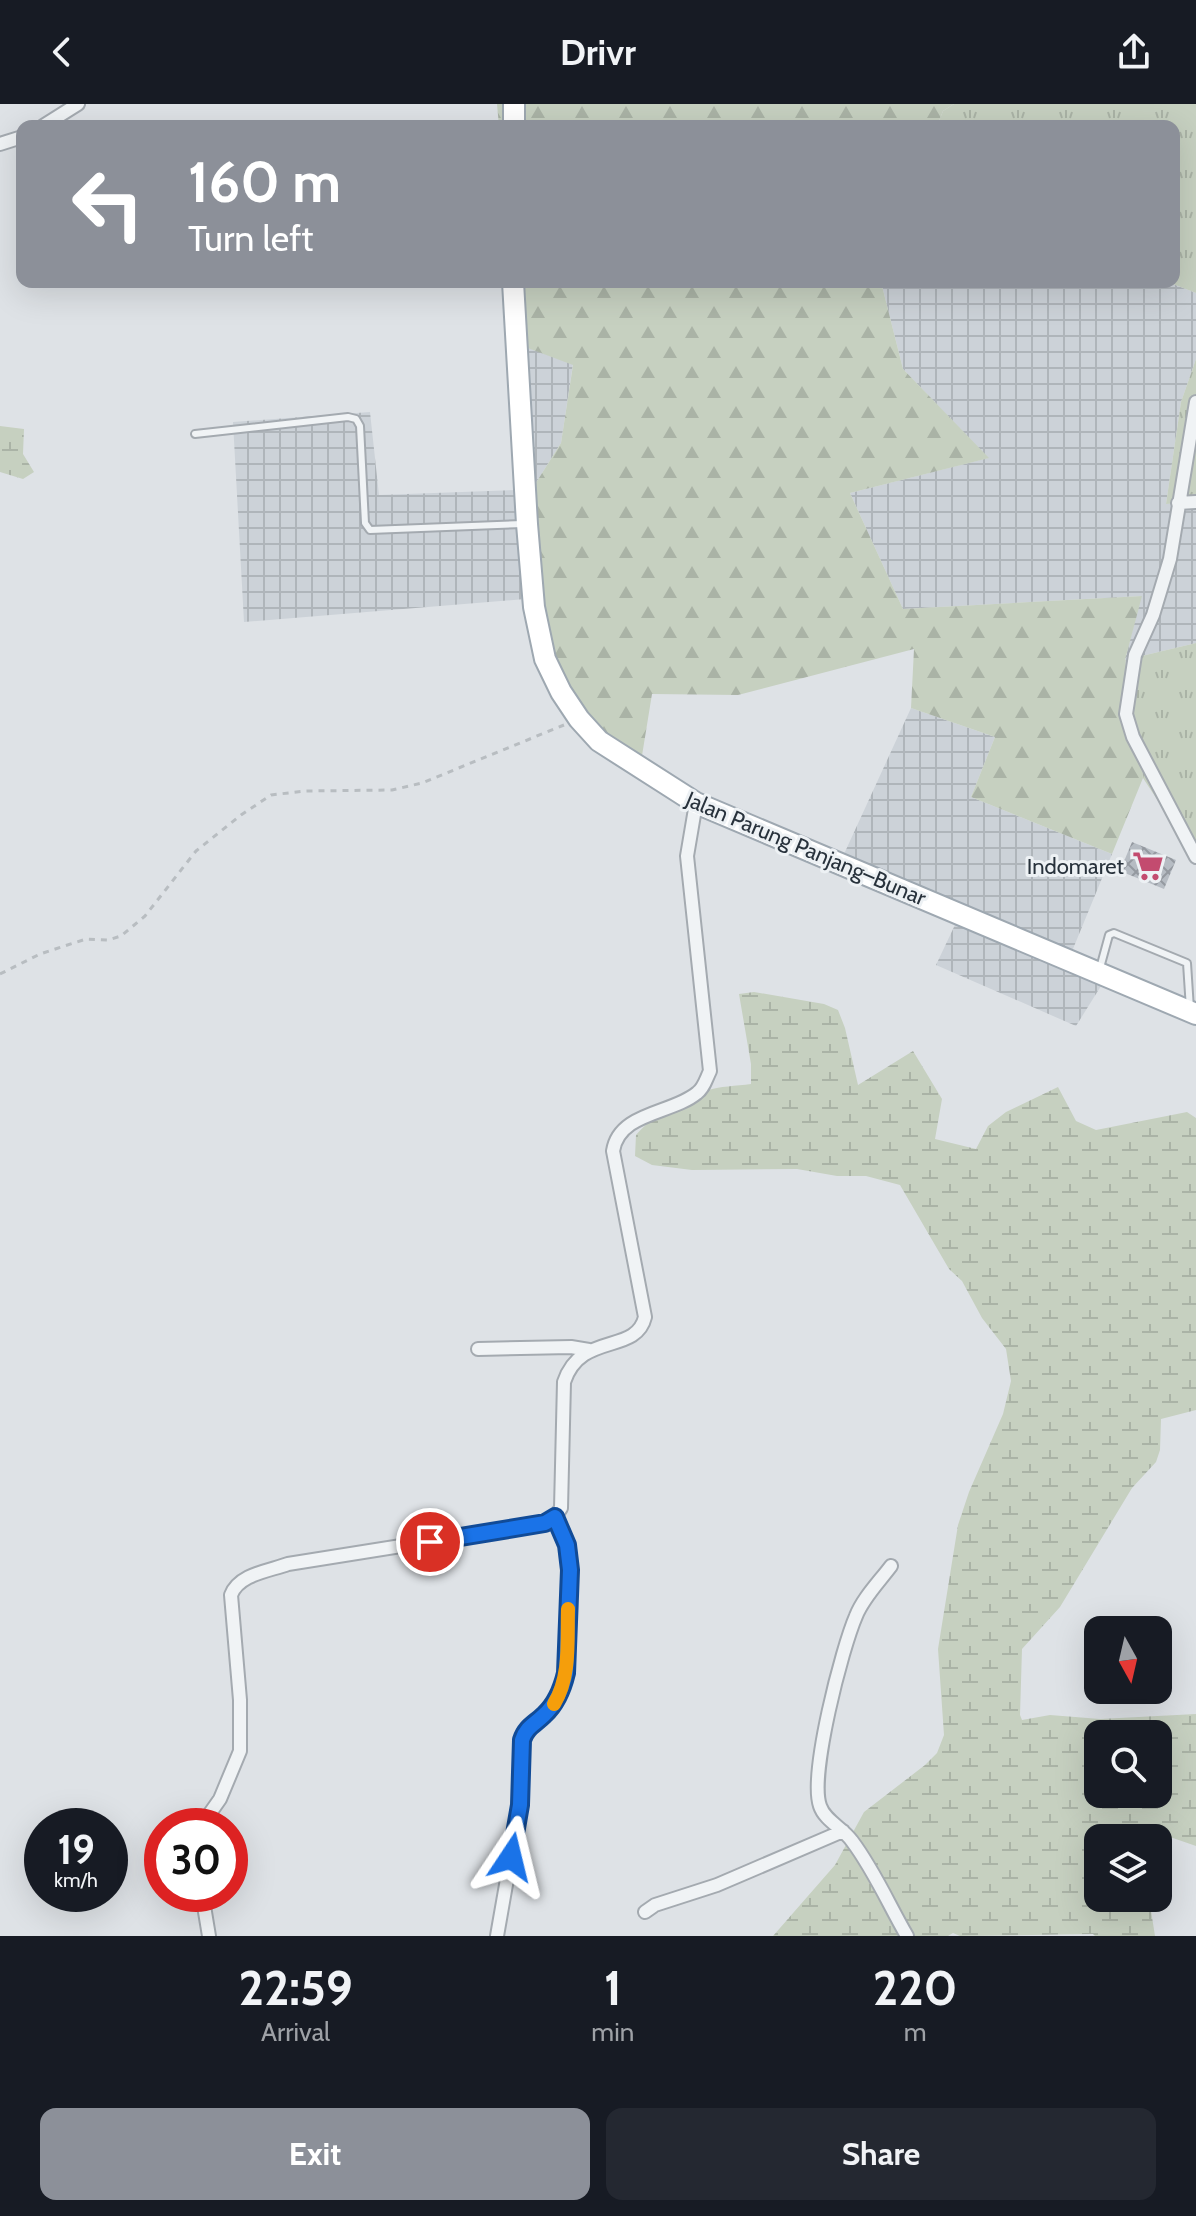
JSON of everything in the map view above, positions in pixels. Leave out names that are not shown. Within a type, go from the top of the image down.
[{"type":"main road","name":"Jalan Parung Panjang–Bunar","points":[[509,288],[534,607],[545,659],[561,692],[599,741],[696,803],[1193,1013]]},
{"type":"street","points":[[53,120],[78,104]]},
{"type":"street","points":[[1196,402],[1170,559],[1153,615],[1135,655],[1126,714],[1133,737],[1196,857]]},
{"type":"street","points":[[1178,503],[1196,502]]},
{"type":"street","points":[[214,1808],[240,1751],[233,1589],[247,1577],[288,1564],[545,1523],[555,1517],[561,1508],[564,1382],[574,1360],[589,1350],[636,1335],[643,1328],[645,1317],[613,1151],[615,1140],[628,1126],[697,1093],[710,1071],[687,856],[696,803]]},
{"type":"street","points":[[478,1349],[571,1347],[589,1350]]},
{"type":"street","points":[[497,1936],[520,1805],[522,1740],[525,1730],[555,1703],[566,1673],[570,1570],[567,1545],[555,1517]]},
{"type":"street","points":[[891,1566],[857,1612],[845,1643],[830,1708],[818,1794],[820,1807],[827,1818],[852,1840],[907,1936]]},
{"type":"street","points":[[645,1912],[655,1905],[717,1885],[843,1831]]},
{"type":"street","points":[[205,1912],[209,1936]]},
{"type":"lane","points":[[195,434],[348,417],[356,419],[360,426],[365,523],[370,530],[527,524]]},
{"type":"lane","points":[[1098,973],[1109,935],[1114,933],[1158,951],[1188,965],[1193,1013]]},
{"type":"path","points":[[0,974],[40,954],[86,939],[108,940],[121,936],[145,916],[196,851],[271,795],[305,791],[392,790],[422,783],[579,719]]},
{"type":"shaded area","points":[[1180,287],[1196,293],[1196,359],[1181,402],[1166,504],[1196,502],[1196,643],[1125,660],[1141,596],[903,609],[850,493],[988,458],[903,369],[883,288]]},
{"type":"shaded area","points":[[509,341],[573,364],[561,443],[520,508],[525,599],[244,622],[233,422],[370,412],[379,495],[518,490]]},
{"type":"shaded area","points":[[911,708],[995,737],[971,797],[1112,854],[1068,961],[1106,978],[1076,1026],[936,965],[962,910],[844,854]]},
{"type":"green space","points":[[497,104],[954,104],[943,111],[939,120],[498,120]]},
{"type":"green space","points":[[954,104],[1196,104],[1196,293],[1180,287],[1180,120],[939,120],[943,111]]},
{"type":"green space","points":[[508,288],[883,288],[903,369],[989,458],[850,493],[903,609],[1142,596],[1125,660],[1143,778],[1112,854],[971,797],[995,737],[911,708],[914,649],[738,695],[652,694],[640,768],[542,669],[520,508],[561,443],[573,365],[509,341]]},
{"type":"green space","points":[[1196,359],[1196,502],[1166,504],[1181,402]]},
{"type":"green space","points":[[0,426],[24,429],[23,454],[34,472],[23,479],[0,472]]},
{"type":"green space","points":[[1196,643],[1196,859],[1143,778],[1125,660]]},
{"type":"green space","points":[[754,992],[824,1004],[838,1010],[858,1085],[913,1051],[942,1099],[935,1139],[976,1149],[988,1126],[1006,1112],[1058,1087],[1076,1121],[1096,1130],[1187,1112],[1196,1118],[1196,1410],[1161,1419],[1160,1450],[1156,1462],[1132,1488],[1060,1607],[1022,1649],[1022,1720],[1050,1715],[1100,1719],[1196,1714],[1196,1846],[1172,1838],[1172,1824],[1084,1824],[1084,1912],[1151,1912],[1155,1936],[960,1936],[953,1933],[948,1936],[773,1936],[835,1865],[864,1812],[937,1753],[944,1735],[938,1649],[958,1525],[1003,1414],[1011,1381],[1006,1349],[982,1318],[962,1281],[949,1269],[900,1185],[866,1176],[837,1176],[797,1169],[692,1170],[652,1165],[635,1156],[636,1135],[650,1121],[687,1098],[711,1089],[751,1084],[751,1064],[739,994]]},
{"type":"building","name":"Indomaret","points":[[1132,842],[1176,860],[1164,889],[1120,871]]},
{"type":"slow traffic","points":[[554,1704],[563,1688],[566,1673],[568,1609]]},
{"type":"place","name":"Indomaret","points":[[1148,866]]},
{"type":"route","points":[[430,1542],[545,1523],[555,1517],[567,1545],[570,1570],[566,1673],[555,1703],[525,1730],[522,1740],[520,1805],[511,1857]]}]
